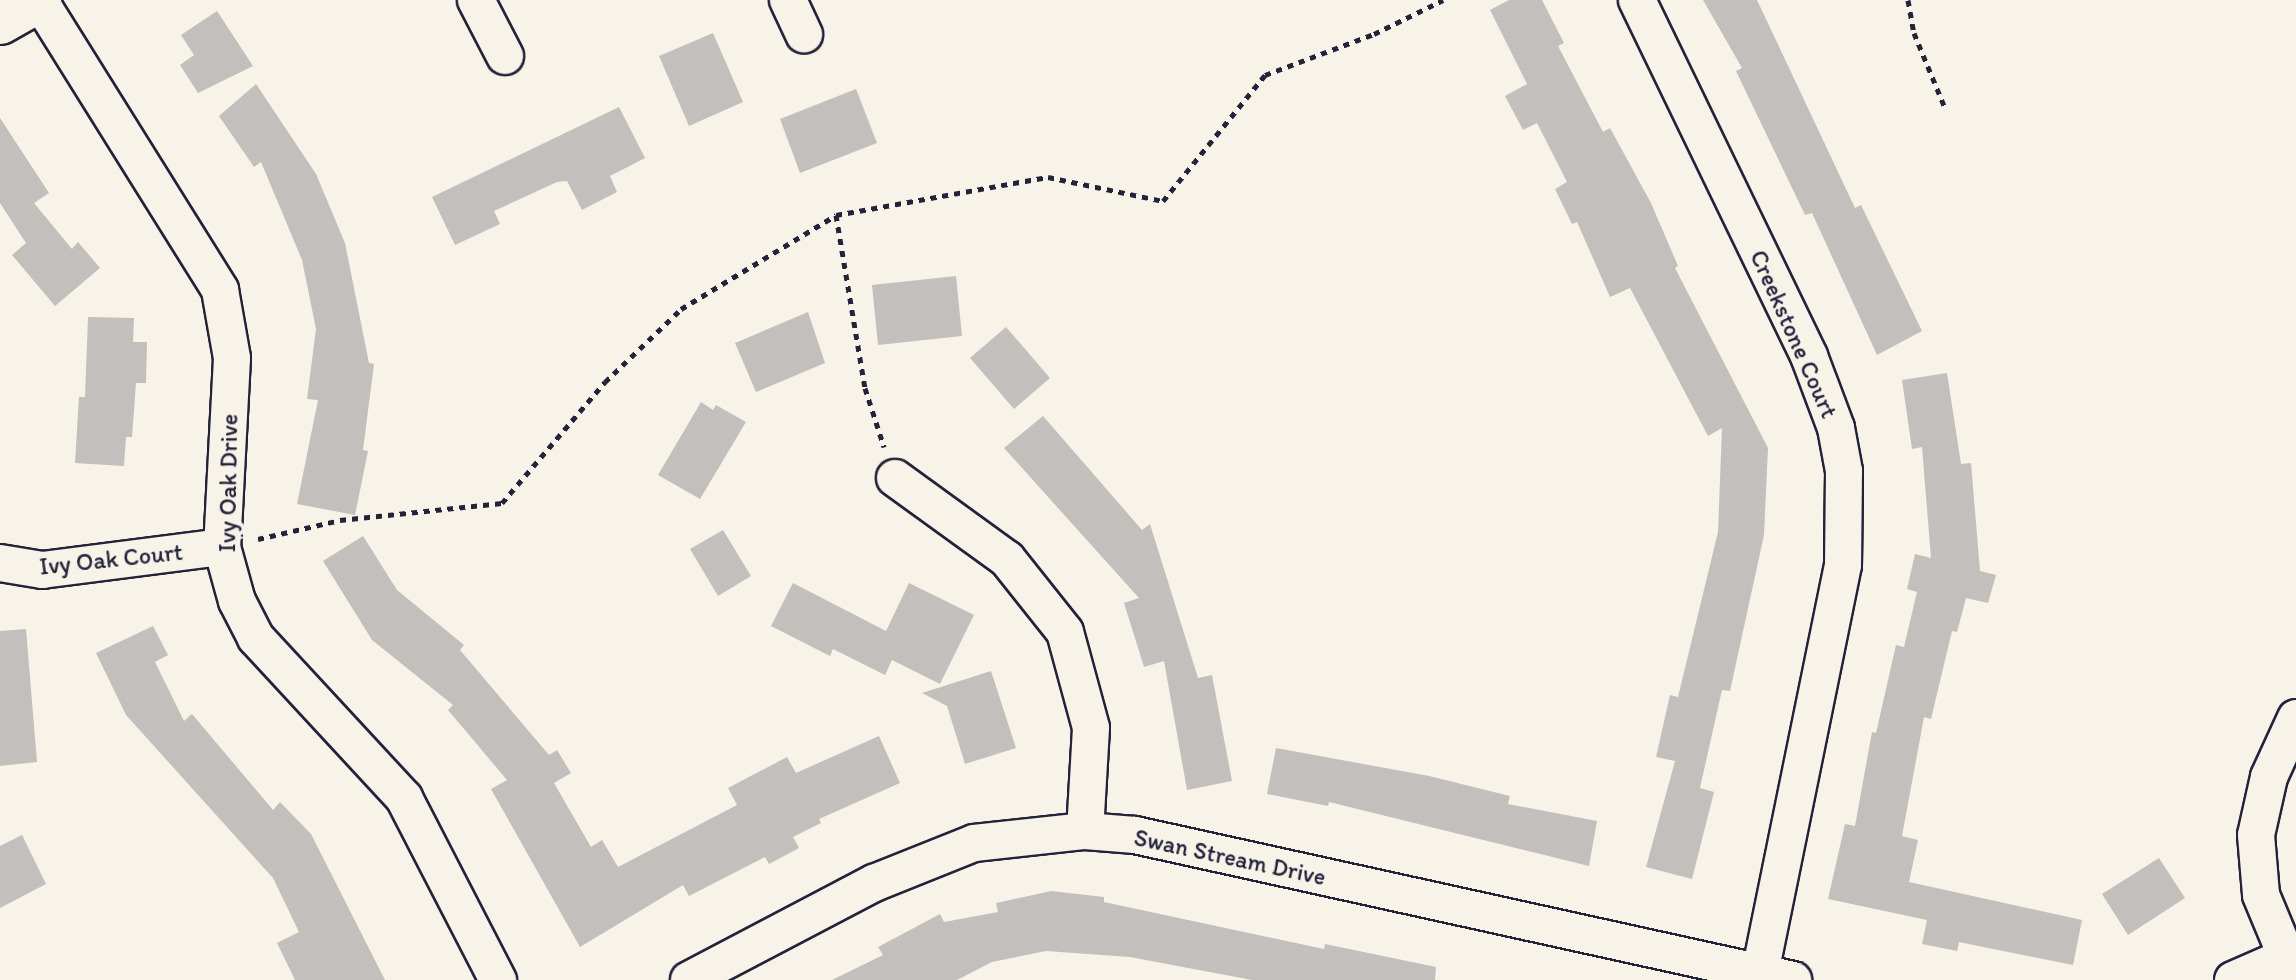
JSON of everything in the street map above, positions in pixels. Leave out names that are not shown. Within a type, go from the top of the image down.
[{"type":"main road","points":[[0,22],[39,0]]},
{"type":"street","name":"Ivy Oak Drive","points":[[39,0],[220,290],[232,358],[222,547],[237,601],[256,638],[404,798],[498,980]]},
{"type":"street","points":[[476,0],[505,56]]},
{"type":"street","points":[[788,0],[804,35]]},
{"type":"street","name":"Creekstone Court","points":[[1637,0],[1809,356],[1836,428],[1844,471],[1843,565],[1776,976]]},
{"type":"street","points":[[895,478],[1007,559],[1065,632],[1091,728],[1085,831]]},
{"type":"street","name":"Ivy Oak Court","points":[[0,563],[42,570],[222,547]]},
{"type":"street","points":[[2233,980],[2291,968],[2261,895],[2256,835],[2269,777],[2296,718]]},
{"type":"street","name":"Swan Stream Drive","points":[[689,980],[874,883],[974,843],[1085,831],[1135,835],[1776,976]]},
{"type":"path","points":[[222,547],[340,520],[502,503],[605,382],[681,309],[836,215],[1048,177],[1163,201],[1265,75],[1374,34],[1443,0]]},
{"type":"path","points":[[1908,0],[1914,33],[1945,108]]},
{"type":"path","points":[[836,215],[865,388],[895,478]]},
{"type":"building","points":[[1509,0],[1542,0],[1564,43],[1558,46],[1603,132],[1610,128],[1651,203],[1678,266],[1675,268],[1768,448],[1764,535],[1730,691],[1722,690],[1700,788],[1714,792],[1692,879],[1646,867],[1675,761],[1656,757],[1670,695],[1678,697],[1718,532],[1722,428],[1708,436],[1630,288],[1610,297],[1577,222],[1572,224],[1555,189],[1567,182],[1537,123],[1523,130],[1505,96],[1527,84],[1490,10]]},
{"type":"building","points":[[1703,0],[1757,0],[1855,208],[1861,205],[1922,331],[1877,355],[1812,213],[1805,215],[1736,71],[1742,68]]},
{"type":"building","points":[[217,11],[253,66],[198,93],[180,65],[194,55],[181,35]]},
{"type":"building","points":[[713,33],[743,102],[689,126],[659,56]]},
{"type":"building","points":[[256,84],[316,174],[345,243],[369,363],[374,364],[363,450],[368,451],[355,515],[297,504],[318,400],[307,399],[316,329],[302,260],[261,162],[254,167],[219,116]]},
{"type":"building","points":[[856,89],[877,143],[800,173],[780,119]]},
{"type":"building","points":[[619,107],[645,158],[610,176],[617,192],[582,210],[567,181],[557,182],[494,211],[500,224],[455,245],[432,197]]},
{"type":"building","points":[[0,118],[49,193],[34,203],[72,249],[78,242],[100,268],[55,306],[12,255],[26,243],[0,203]]},
{"type":"building","points":[[956,276],[962,336],[878,345],[872,285]]},
{"type":"building","points":[[808,312],[825,363],[756,392],[735,343]]},
{"type":"building","points":[[88,317],[134,318],[133,342],[147,342],[146,383],[136,383],[132,437],[126,437],[124,466],[75,463],[79,397],[85,397]]},
{"type":"building","points":[[1006,327],[1050,378],[1014,409],[970,358]]},
{"type":"building","points":[[1947,373],[1961,464],[1971,463],[1980,571],[1996,575],[1988,603],[1966,598],[1957,632],[1952,631],[1931,719],[1924,717],[1902,836],[1918,840],[1909,882],[2082,920],[2073,965],[1959,942],[1957,951],[1922,944],[1927,920],[1828,899],[1845,824],[1855,826],[1872,732],[1876,733],[1896,645],[1904,647],[1917,592],[1907,589],[1915,554],[1931,558],[1922,447],[1912,449],[1902,380]]},
{"type":"building","points":[[701,402],[713,410],[716,405],[746,422],[700,499],[658,475]]},
{"type":"building","points":[[1043,416],[1142,530],[1150,524],[1198,678],[1212,675],[1232,781],[1187,790],[1164,661],[1144,667],[1124,603],[1139,598],[1004,448]]},
{"type":"building","points":[[723,530],[751,576],[718,596],[690,549]]},
{"type":"building","points":[[363,536],[397,590],[464,645],[460,650],[549,755],[557,750],[571,773],[554,783],[591,847],[602,840],[618,867],[737,805],[728,788],[787,757],[796,773],[879,736],[900,783],[819,819],[821,823],[793,837],[799,848],[769,864],[765,857],[689,896],[683,885],[580,947],[491,789],[507,780],[448,710],[453,705],[372,640],[323,561]]},
{"type":"building","points":[[793,583],[886,631],[909,583],[974,615],[940,684],[892,660],[885,675],[833,649],[830,656],[771,626]]},
{"type":"building","points":[[153,626],[168,655],[155,662],[184,721],[192,714],[273,810],[280,802],[311,834],[385,980],[295,980],[277,943],[299,932],[273,878],[126,715],[96,653]]},
{"type":"building","points":[[26,629],[37,762],[0,766],[0,631]]},
{"type":"building","points":[[991,671],[1016,748],[965,764],[947,706],[922,693]]},
{"type":"building","points":[[1276,748],[1429,776],[1510,796],[1508,804],[1597,821],[1589,866],[1329,802],[1328,806],[1267,794]]},
{"type":"building","points":[[22,835],[46,884],[0,908],[0,846]]},
{"type":"building","points":[[2159,858],[2185,898],[2128,935],[2102,894]]},
{"type":"building","points":[[1051,891],[1104,897],[1104,902],[1324,949],[1325,944],[1436,967],[1435,980],[1252,980],[1130,957],[1046,951],[992,962],[957,980],[832,980],[883,955],[878,947],[940,914],[944,922],[998,912],[996,903]]}]
